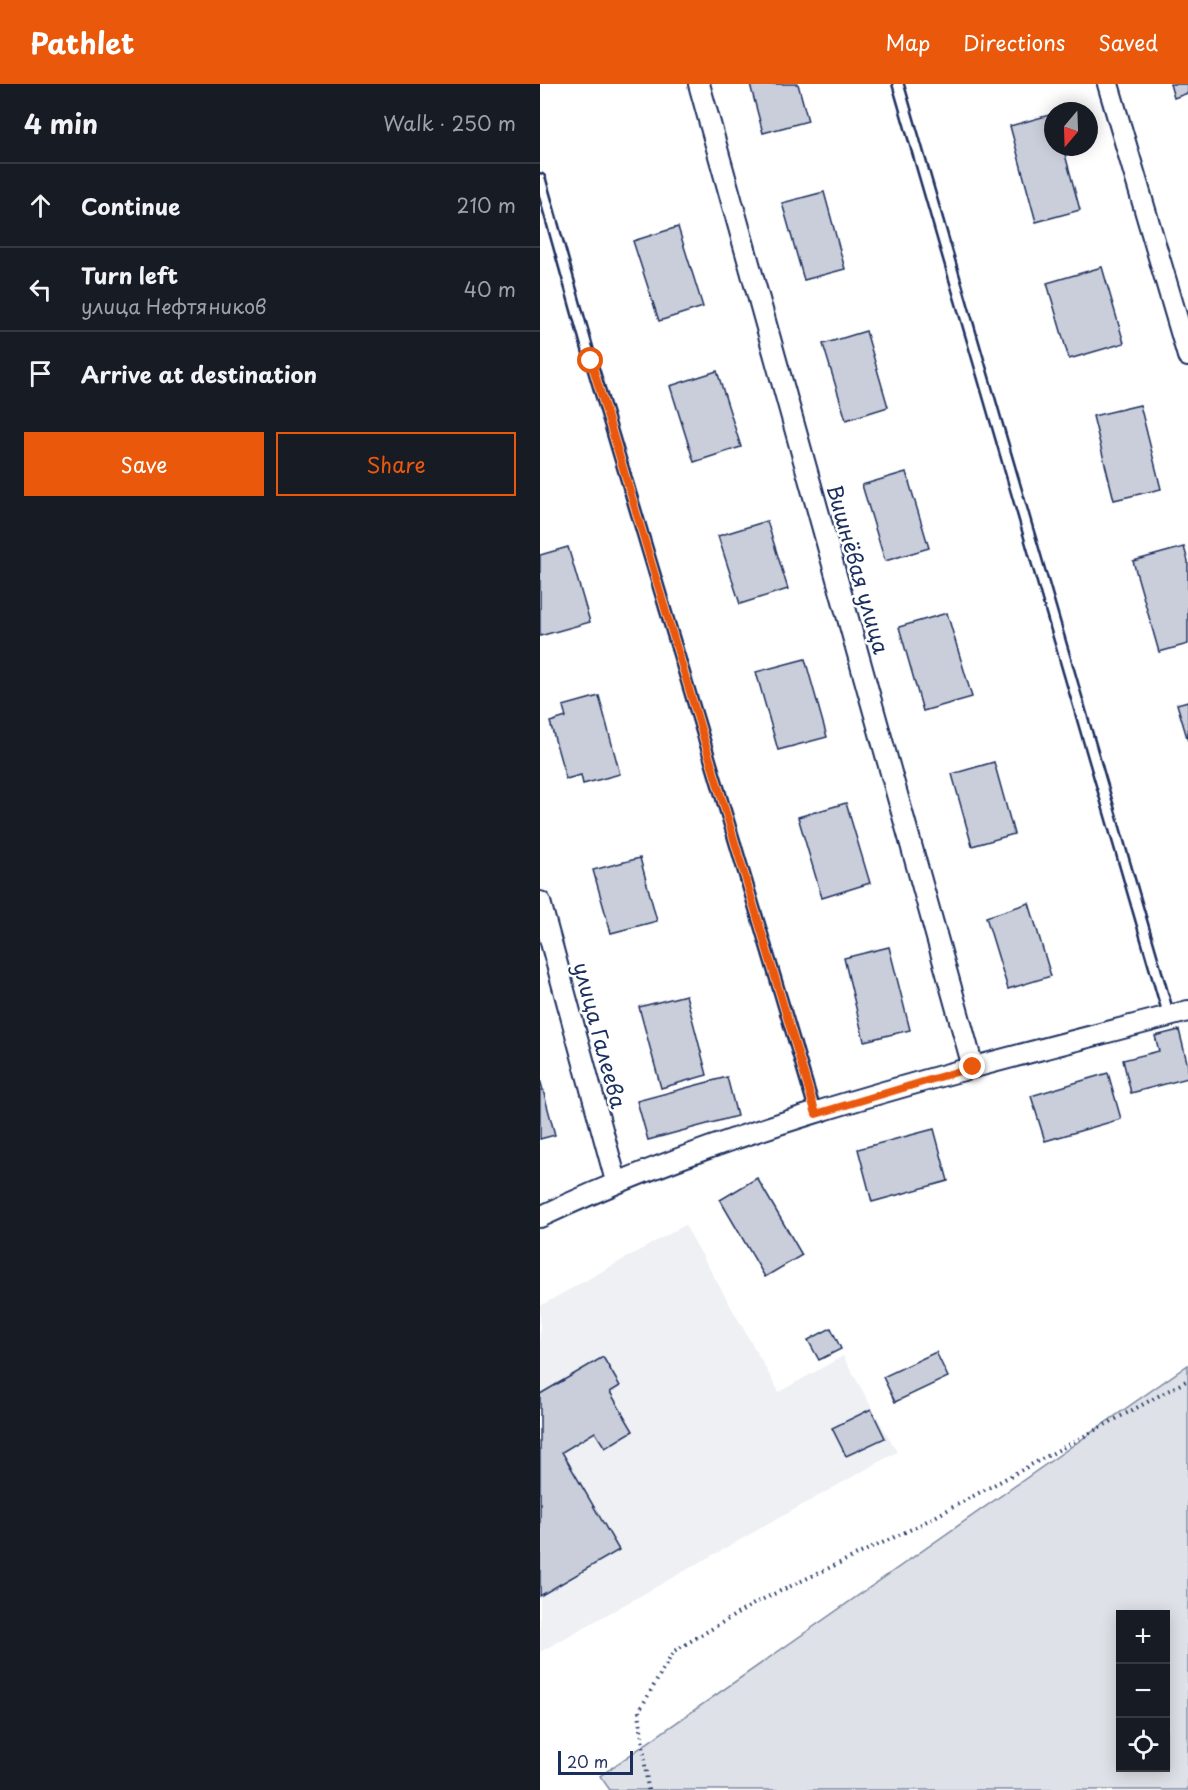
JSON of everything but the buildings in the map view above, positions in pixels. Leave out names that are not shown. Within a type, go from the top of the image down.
[{"type":"street","name":"Вишнёвая улица","points":[[699,84],[973,1067]]},
{"type":"street","points":[[1108,84],[1188,356]]},
{"type":"street","name":"улица Галеева","points":[[540,902],[616,1181]]},
{"type":"street","points":[[540,1217],[616,1181],[700,1149],[973,1067],[1178,1013]]},
{"type":"lane","points":[[898,84],[1178,1013]]},
{"type":"lane","points":[[540,179],[594,372],[816,1114]]},
{"type":"path","points":[[648,1790],[639,1711],[674,1651],[759,1601],[916,1527],[1188,1380]]},
{"type":"shaded area","points":[[685,1225],[779,1392],[843,1356],[897,1452],[540,1652],[540,1306]]},
{"type":"shaded area","points":[[1188,1365],[1188,1790],[610,1790],[600,1776]]},
{"type":"route","points":[[591,361],[816,1114],[973,1067]]}]
